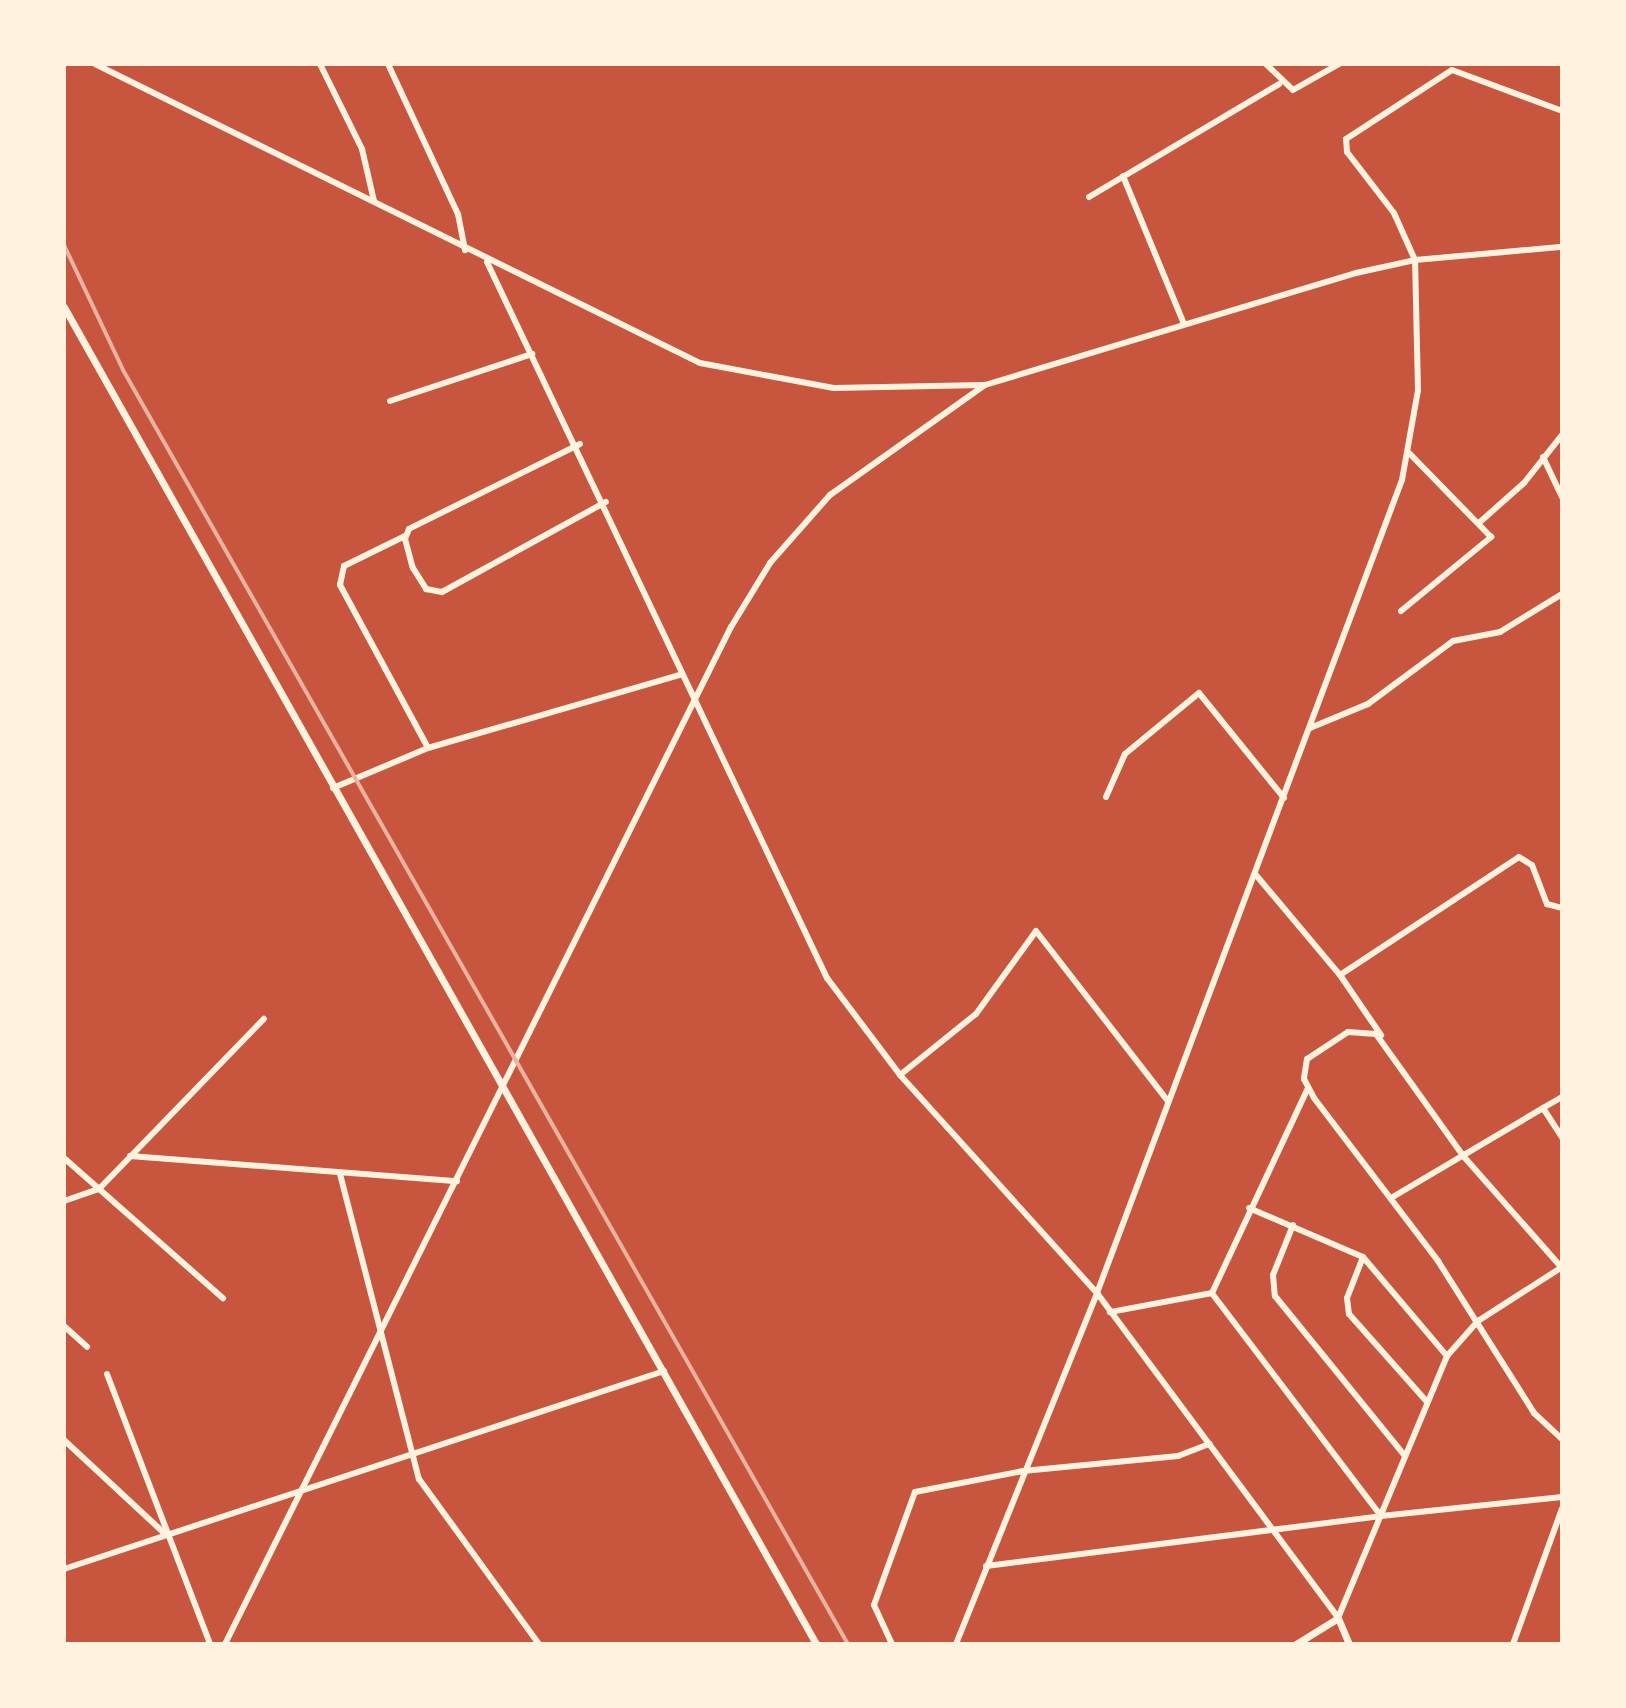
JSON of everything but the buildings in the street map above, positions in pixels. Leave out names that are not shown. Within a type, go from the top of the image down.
[{"type":"street","points":[[95,64],[636,336],[745,374],[834,388],[985,385],[1184,324],[1415,260],[1562,247]]},
{"type":"street","points":[[320,64],[362,149],[374,202]]},
{"type":"street","points":[[388,64],[458,214],[465,250]]},
{"type":"street","points":[[1266,64],[1279,84],[1298,89],[1339,64]]},
{"type":"street","points":[[956,1644],[1097,1293],[1167,1100],[1394,511],[1409,453],[1418,390],[1415,260],[1394,213],[1347,152],[1346,139],[1452,70],[1562,111]]},
{"type":"street","points":[[1089,197],[1279,84]]},
{"type":"street","points":[[1123,176],[1184,324]]},
{"type":"street","points":[[487,262],[580,444],[796,924],[900,1075],[1097,1293],[1275,1530],[1338,1618],[1349,1644]]},
{"type":"street","points":[[64,307],[816,1644]]},
{"type":"street","points":[[390,401],[532,354]]},
{"type":"street","points":[[225,1644],[386,1328],[501,1087],[694,700],[770,563],[801,526],[868,463],[985,385]]},
{"type":"street","points":[[1480,522],[1562,435]]},
{"type":"street","points":[[428,748],[340,585],[344,566],[580,444]]},
{"type":"street","points":[[1401,611],[1489,543],[1480,522],[1409,453]]},
{"type":"street","points":[[1543,457],[1562,497]]},
{"type":"street","points":[[405,536],[422,584],[442,592],[606,502]]},
{"type":"street","points":[[1310,728],[1378,698],[1453,641],[1500,632],[1562,594]]},
{"type":"street","points":[[333,788],[428,748],[682,674]]},
{"type":"street","points":[[1106,797],[1125,754],[1199,693],[1284,798]]},
{"type":"street","points":[[1340,975],[1519,857],[1532,865],[1547,904],[1562,908]]},
{"type":"street","points":[[1256,875],[1340,975],[1464,1157],[1562,1267],[1478,1321],[1447,1356],[1338,1618],[1296,1644]]},
{"type":"street","points":[[900,1075],[976,1014],[1036,931],[1167,1100]]},
{"type":"street","points":[[64,1201],[99,1189],[264,1019]]},
{"type":"street","points":[[1385,1042],[1357,1030],[1322,1046],[1305,1064],[1308,1088],[1478,1321],[1514,1384],[1562,1439]]},
{"type":"street","points":[[1212,1293],[1249,1208],[1308,1088]]},
{"type":"street","points":[[1391,1198],[1562,1097]]},
{"type":"street","points":[[1543,1108],[1562,1137]]},
{"type":"street","points":[[130,1156],[457,1181]]},
{"type":"street","points":[[64,1158],[223,1298]]},
{"type":"street","points":[[340,1174],[386,1328],[419,1479],[535,1643]]},
{"type":"street","points":[[1249,1208],[1363,1257],[1447,1356]]},
{"type":"street","points":[[1293,1225],[1273,1275],[1275,1296],[1405,1456]]},
{"type":"street","points":[[1363,1257],[1347,1298],[1349,1314],[1427,1402]]},
{"type":"street","points":[[1110,1312],[1212,1293]]},
{"type":"street","points":[[1212,1293],[1381,1516]]},
{"type":"street","points":[[64,1326],[87,1347]]},
{"type":"street","points":[[64,1569],[413,1458],[664,1371]]},
{"type":"street","points":[[107,1374],[210,1644]]},
{"type":"street","points":[[64,1440],[167,1536]]},
{"type":"street","points":[[892,1644],[874,1605],[915,1492],[1023,1471],[1178,1456],[1210,1444]]},
{"type":"street","points":[[986,1566],[1381,1516],[1562,1497]]},
{"type":"street","points":[[1513,1644],[1562,1509]]},
{"type":"railway","points":[[64,245],[123,370],[848,1644]]}]
